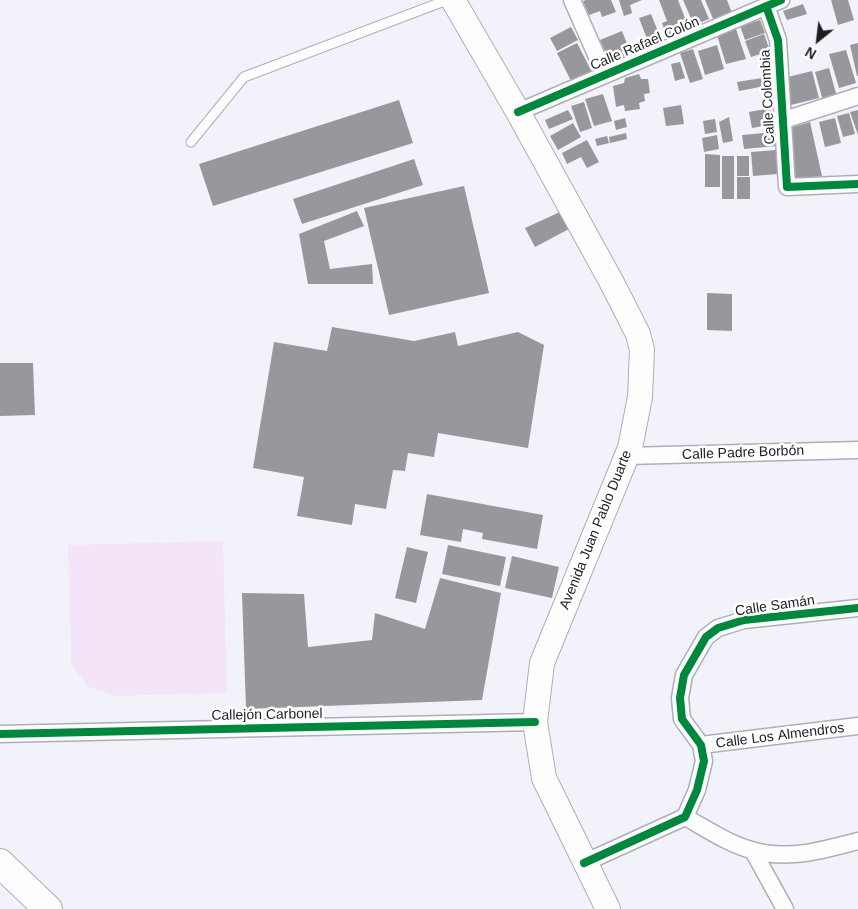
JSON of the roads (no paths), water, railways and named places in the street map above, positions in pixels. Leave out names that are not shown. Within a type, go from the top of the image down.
[{"type":"highway","points":[[0,863],[48,909]]},
{"type":"main road","name":"Avenida Juan Pablo Duarte","points":[[453,0],[518,112],[638,334],[642,366],[640,397],[627,456],[542,663],[535,722],[544,778],[608,909]]},
{"type":"street","points":[[572,0],[605,75]]},
{"type":"street","name":"Calle Rafael Colón","points":[[518,112],[605,75],[754,6],[781,0]]},
{"type":"street","name":"Calle Colombia","points":[[754,6],[778,40],[781,121],[787,187],[858,184]]},
{"type":"street","points":[[781,121],[858,96]]},
{"type":"street","name":"Calle Padre Borbón","points":[[627,456],[858,450]]},
{"type":"street","name":"Calle Samán","points":[[701,745],[682,719],[680,698],[684,675],[706,637],[718,628],[744,620],[858,608]]},
{"type":"street","name":"Callejón Carbonel","points":[[0,734],[535,722]]},
{"type":"street","name":"Calle Los Almendros","points":[[701,745],[858,726]]},
{"type":"street","points":[[584,863],[685,817],[697,790],[704,761],[701,745]]},
{"type":"street","points":[[685,817],[754,851],[776,855],[819,852],[858,841]]},
{"type":"street","points":[[754,851],[785,909]]},
{"type":"lane","points":[[191,142],[244,77],[447,0]]}]
